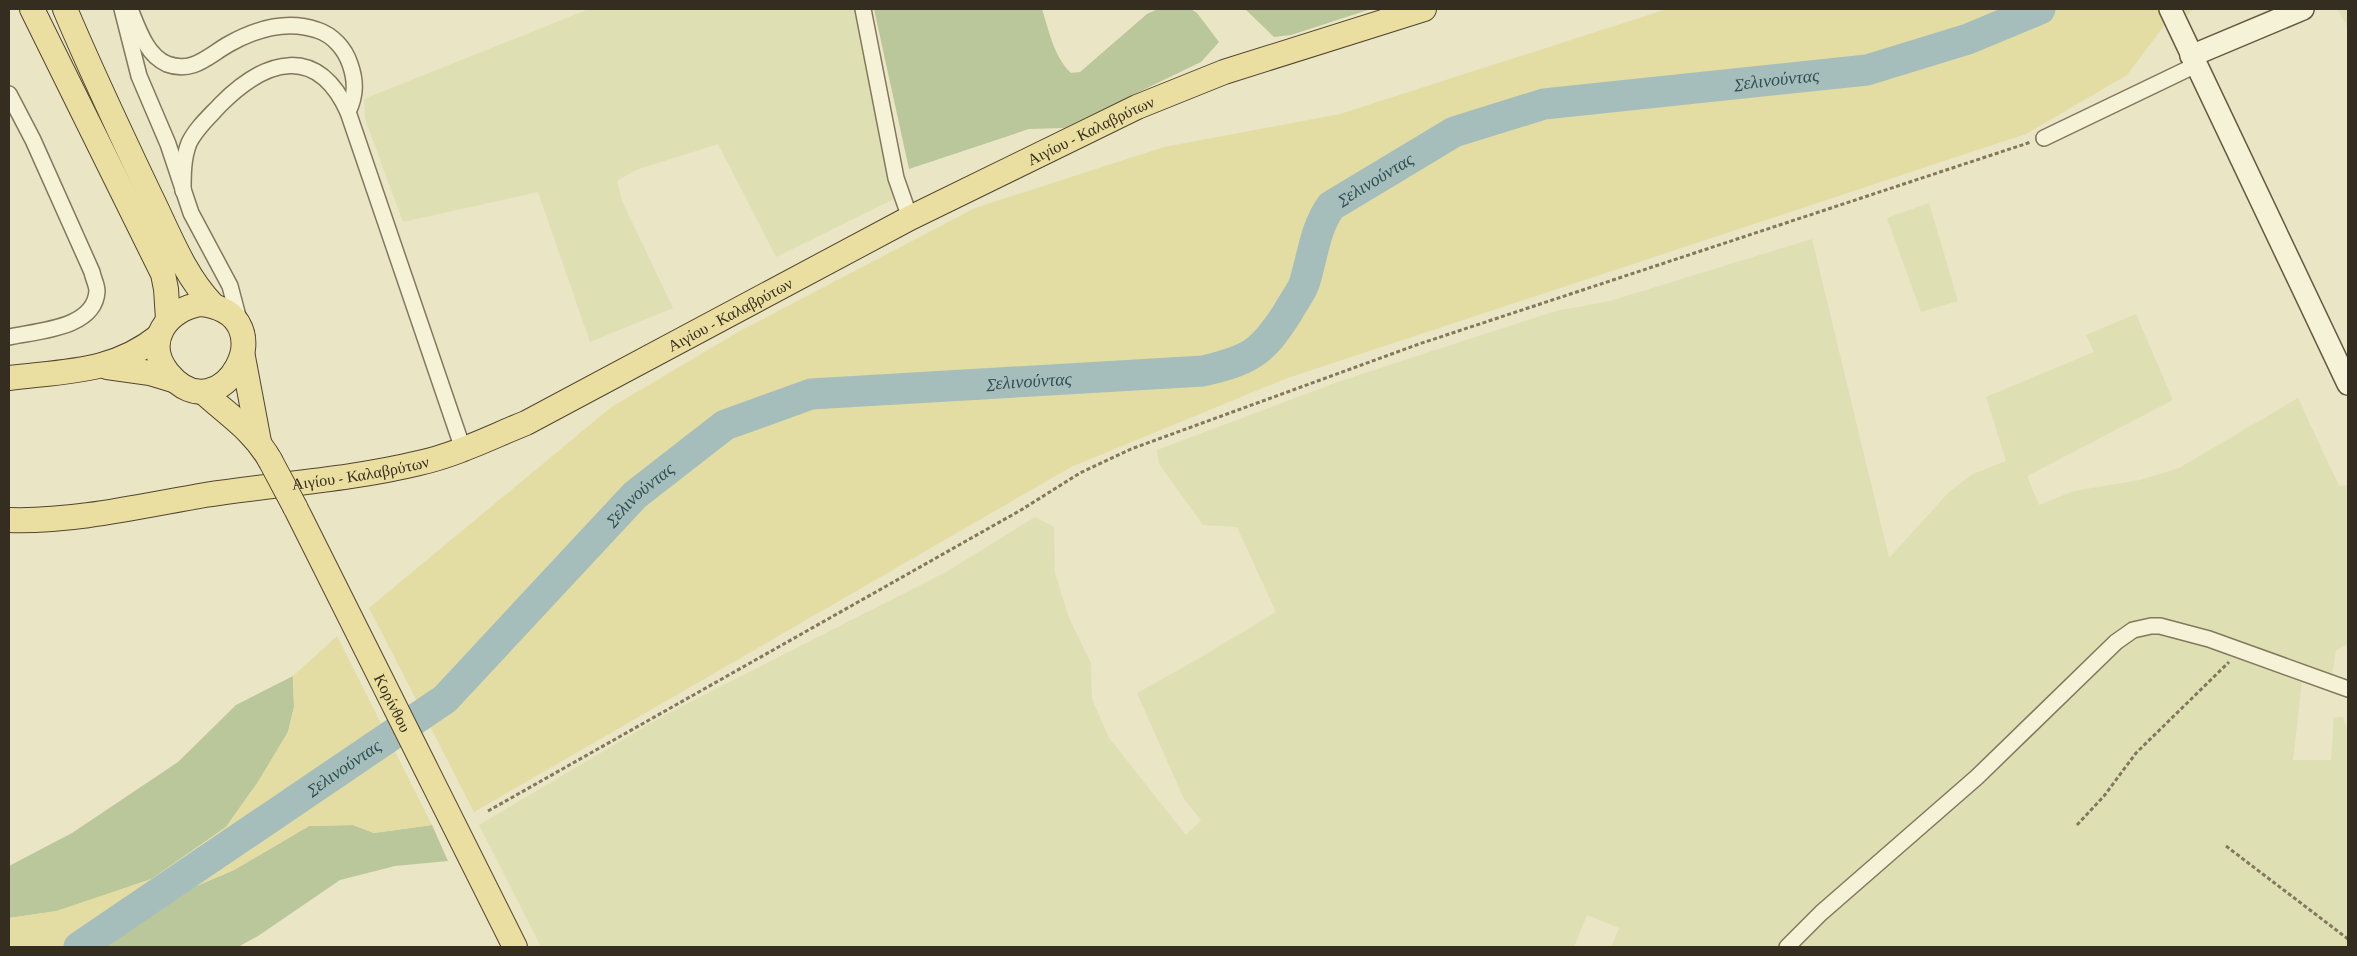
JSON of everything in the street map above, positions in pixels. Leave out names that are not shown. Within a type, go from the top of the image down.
[{"type":"main road","points":[[32,9],[159,266],[166,289],[163,328],[158,352],[163,367],[173,380]]},
{"type":"main road","points":[[65,9],[96,82],[184,264],[203,294],[213,305],[230,315],[242,331],[243,357],[264,451]]},
{"type":"main road","name":"Αιγίου - Καλαβρύτων","points":[[9,520],[88,514],[250,488],[372,473],[421,463],[463,449],[526,423],[910,218],[1137,107],[1224,72],[1424,9]]},
{"type":"main road","points":[[2193,61],[2303,9]]},
{"type":"main road","points":[[2174,16],[2193,61],[2348,384]]},
{"type":"main road","points":[[9,378],[100,366],[132,355],[163,328],[177,311],[188,306],[213,305]]},
{"type":"main road","points":[[100,366],[150,372],[173,380],[192,391],[203,392],[221,386],[234,373],[243,357]]},
{"type":"main road","points":[[203,392],[231,414],[264,451]]},
{"type":"main road","name":"Κορίνθου","points":[[264,451],[515,947]]},
{"type":"street","points":[[122,9],[139,76],[168,144],[192,213],[230,286],[242,331]]},
{"type":"street","points":[[130,9],[144,42],[155,57],[168,64],[187,68],[203,62],[228,44],[266,29],[290,25],[306,26],[321,31],[334,40],[347,55],[354,75],[355,91],[348,112]]},
{"type":"street","points":[[863,9],[896,178],[910,218]]},
{"type":"street","points":[[2044,138],[2193,61]]},
{"type":"street","points":[[183,191],[185,158],[194,135],[202,123],[232,94],[262,72],[282,66],[299,66],[315,71],[329,80],[340,94],[348,112],[463,449]]},
{"type":"street","points":[[9,94],[41,158],[92,272],[97,291],[89,311],[76,322],[9,337]]},
{"type":"street","points":[[1787,947],[1820,913],[1977,777],[2124,635],[2142,627],[2160,626],[2208,639],[2348,689]]},
{"type":"path","points":[[488,811],[1021,510],[1080,472],[1131,449],[1419,344],[2044,138]]},
{"type":"path","points":[[2077,825],[2104,796],[2136,753],[2240,651]]},
{"type":"path","points":[[2226,846],[2348,938]]},
{"type":"green space","points":[[589,9],[857,9],[896,198],[776,257],[718,144],[636,170],[617,181],[622,201],[673,308],[590,342],[538,192],[403,222],[365,119],[364,99]]},
{"type":"green space","points":[[874,9],[1042,9],[1056,52],[1071,73],[1080,72],[1147,14],[1158,9],[1191,9],[1197,13],[1219,42],[1201,62],[1064,128],[1029,129],[909,169]]},
{"type":"green space","points":[[1245,9],[1371,9],[1291,35],[1274,37]]},
{"type":"green space","points":[[2337,9],[2348,9],[2348,28]]},
{"type":"green space","points":[[1929,203],[1958,301],[1921,312],[1887,218]]},
{"type":"green space","points":[[1812,239],[1889,558],[1949,492],[1973,474],[2006,461],[1986,397],[2094,352],[2086,335],[2136,314],[2173,400],[2027,476],[2039,505],[2074,491],[2140,480],[2179,468],[2298,398],[2339,486],[2348,485],[2348,644],[2336,650],[2332,676],[2137,623],[1783,947],[1611,947],[1619,928],[1587,915],[1574,947],[541,947],[479,825],[661,717],[948,571],[1035,517],[1054,527],[1055,573],[1069,618],[1091,663],[1092,699],[1109,738],[1186,835],[1201,820],[1184,799],[1137,693],[1276,612],[1237,527],[1203,525],[1159,464],[1157,450],[1335,383],[1556,311],[1610,301]]},
{"type":"green space","points":[[2159,630],[2251,659],[2302,681],[2293,760],[2331,760],[2334,718],[2343,717],[2348,732],[2348,947],[1792,947],[2126,637]]},
{"type":"green space","points":[[293,676],[294,707],[288,732],[258,782],[226,827],[152,879],[57,911],[9,918],[9,866],[72,833],[178,762],[236,705]]},
{"type":"green space","points":[[353,825],[374,833],[432,825],[448,861],[395,866],[340,880],[258,936],[238,947],[101,947],[180,893],[234,870],[309,826]]},
{"type":"sand","points":[[1667,9],[2193,9],[2189,14],[2164,26],[2127,75],[2026,134],[1285,379],[1071,467],[474,812],[369,608],[610,408],[738,332],[975,208],[1164,147],[1340,114]]},
{"type":"sand","points":[[337,636],[432,825],[374,833],[353,825],[309,826],[234,870],[180,893],[101,947],[9,947],[9,918],[57,911],[151,879],[226,827],[258,782],[288,732],[294,707],[293,676]]},
{"type":"waterway","name":"Σελινούντας","points":[[79,947],[445,699],[635,495],[725,425],[811,394],[1203,371],[1232,363],[1253,353],[1262,346],[1279,326],[1300,293],[1304,285],[1321,223],[1331,206],[1454,132],[1544,104],[1867,70],[1968,39],[2040,9]]}]
